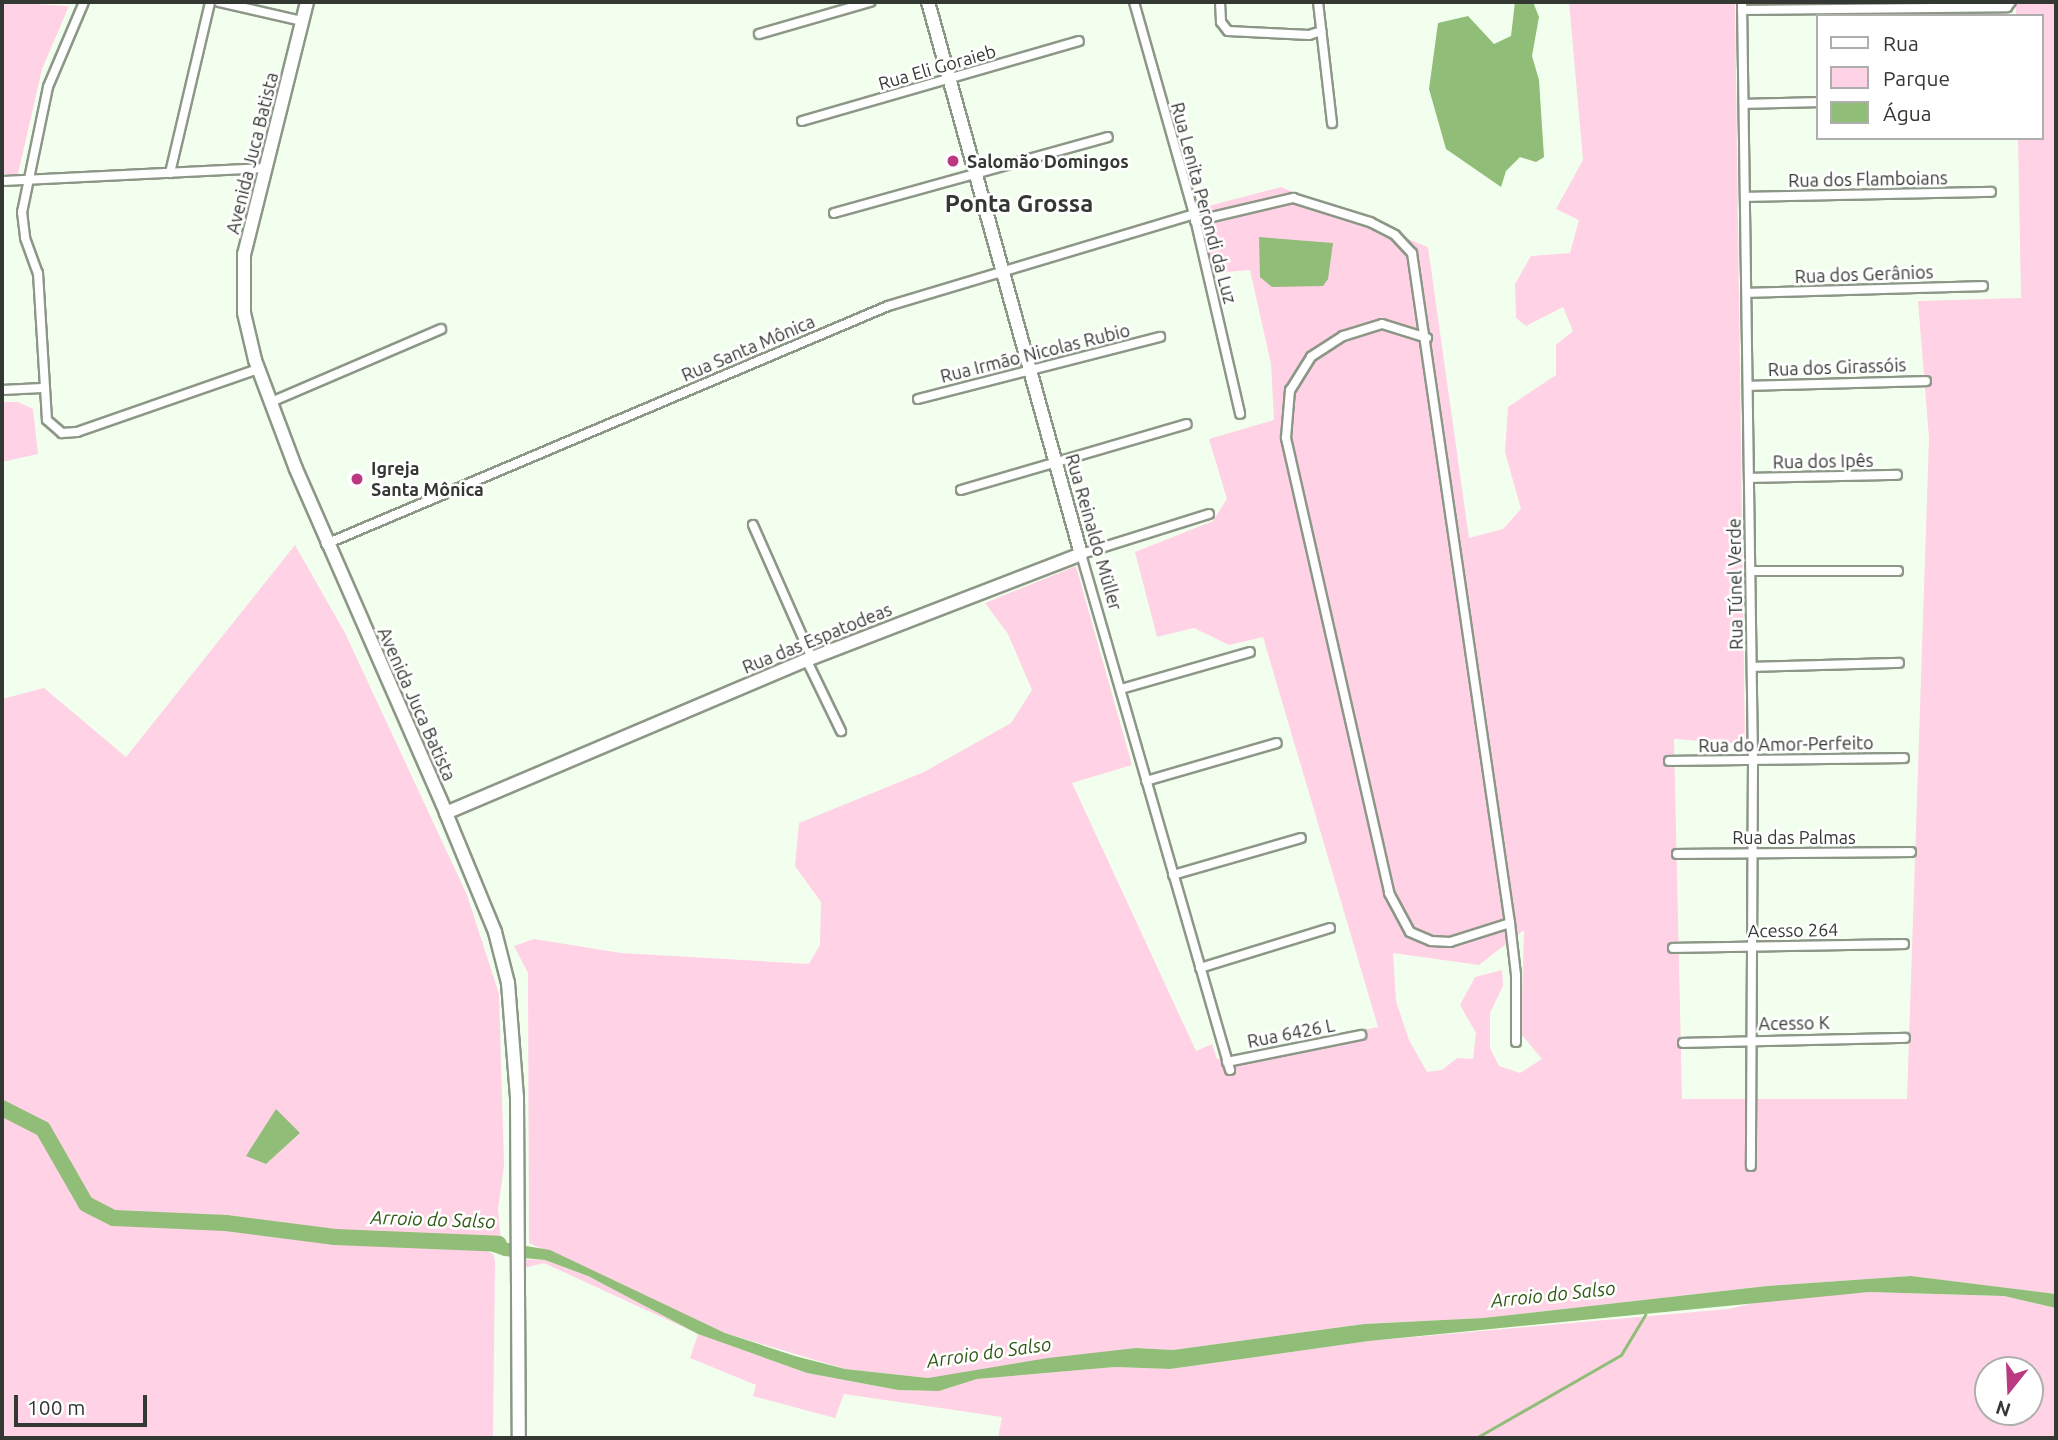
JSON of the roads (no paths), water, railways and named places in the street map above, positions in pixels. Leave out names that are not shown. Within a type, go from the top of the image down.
[{"type":"main road","name":"Avenida Juca Batista","points":[[307,2],[244,254],[244,313],[258,369],[326,544],[446,813],[495,932],[508,983],[516,1097],[514,1263],[519,1438]]},
{"type":"main road","name":"Rua Reinaldo Müller","points":[[928,2],[1006,271],[1081,554]]},
{"type":"main road","name":"Rua das Espatodeas","points":[[446,813],[809,659],[1081,554]]},
{"type":"street","points":[[84,2],[48,87],[22,212],[25,239],[38,273],[42,388],[47,419],[54,429],[77,432],[258,369]]},
{"type":"street","points":[[170,173],[210,2]]},
{"type":"street","points":[[219,2],[303,21]]},
{"type":"street","points":[[760,34],[870,2]]},
{"type":"street","name":"Rua Lenita Perondi da Luz","points":[[1134,2],[1194,218],[1240,414]]},
{"type":"street","points":[[1220,2],[1222,22],[1228,31],[1309,35],[1321,31]]},
{"type":"street","points":[[1318,2],[1332,123]]},
{"type":"street","points":[[1742,6],[2009,4]]},
{"type":"street","name":"Rua Túnel Verde","points":[[1742,6],[1753,760],[1751,1166]]},
{"type":"street","name":"Rua Eli Goraieb","points":[[802,121],[950,81],[1079,41]]},
{"type":"street","points":[[1744,104],[1816,102]]},
{"type":"street","points":[[834,213],[1108,137]]},
{"type":"street","points":[[2,181],[267,167]]},
{"type":"street","name":"Rua dos Flamboians","points":[[1745,197],[1992,192]]},
{"type":"street","name":"Rua Santa Mônica","points":[[326,544],[888,306],[1194,218],[1293,198],[1370,222],[1395,235],[1412,253],[1427,338],[1510,923],[1516,975],[1516,1042]]},
{"type":"street","name":"Rua dos Gerânios","points":[[1747,293],[1983,286]]},
{"type":"street","points":[[1427,338],[1382,324],[1343,336],[1311,357],[1290,390],[1286,438],[1389,893],[1410,932],[1431,941],[1450,942],[1510,923]]},
{"type":"street","points":[[271,402],[441,329]]},
{"type":"street","name":"Rua Irmão Nicolas Rubio","points":[[918,399],[1160,337]]},
{"type":"street","name":"Rua dos Girassóis","points":[[1748,386],[1926,381]]},
{"type":"street","points":[[2,390],[42,388]]},
{"type":"street","points":[[961,490],[1187,424]]},
{"type":"street","name":"Rua dos Ipês","points":[[1750,478],[1897,475]]},
{"type":"street","name":"Rua das Espatodeas","points":[[1081,554],[1209,514]]},
{"type":"street","points":[[753,525],[841,731]]},
{"type":"street","name":"Rua Reinaldo Müller","points":[[1081,554],[1228,1066]]},
{"type":"street","points":[[1751,571],[1898,571]]},
{"type":"street","points":[[1121,689],[1250,652]]},
{"type":"street","points":[[1752,667],[1899,663]]},
{"type":"street","points":[[1146,781],[1277,743]]},
{"type":"street","name":"Rua do Amor-Perfeito","points":[[1669,761],[1903,758]]},
{"type":"street","points":[[1173,875],[1301,838]]},
{"type":"street","name":"Rua das Palmas","points":[[1677,854],[1911,852]]},
{"type":"street","points":[[1200,968],[1330,928]]},
{"type":"street","name":"Acesso 264","points":[[1677,948],[1904,944]]},
{"type":"street","name":"Rua 6426 L","points":[[1228,1066],[1361,1035]]},
{"type":"street","name":"Acesso K","points":[[1683,1043],[1753,1039],[1905,1038]]},
{"type":"water","points":[[1515,2],[1533,2],[1539,17],[1532,56],[1539,80],[1544,157],[1536,162],[1520,157],[1506,171],[1501,187],[1446,149],[1429,89],[1438,23],[1468,16],[1494,44],[1511,36]]},
{"type":"water","points":[[1259,237],[1333,243],[1328,279],[1323,286],[1272,287],[1260,277]]},
{"type":"water","points":[[276,1109],[300,1133],[266,1164],[246,1156]]},
{"type":"water","points":[[485,1239],[550,1250],[725,1333],[795,1356],[845,1369],[928,1378],[1048,1358],[1136,1348],[1173,1350],[1364,1324],[1483,1318],[1767,1286],[1911,1276],[2056,1294],[2056,1308],[2004,1296],[1869,1292],[1369,1341],[1170,1369],[1115,1367],[977,1379],[939,1391],[898,1390],[807,1373],[698,1334],[588,1276],[545,1260],[504,1256],[479,1247]]},
{"type":"waterway","name":"Arroio do Salso","points":[[2,1108],[43,1129],[86,1204],[114,1218],[226,1223],[335,1237],[499,1244]]},
{"type":"waterway","points":[[1476,1438],[1621,1355],[1645,1315]]},
{"type":"place","name":"Salomão Domingos","points":[[953,161]]},
{"type":"place","name":"Igreja Santa Mônica","points":[[357,479]]},
{"type":"district","name":"Ponta Grossa","points":[[1019,204]]}]
